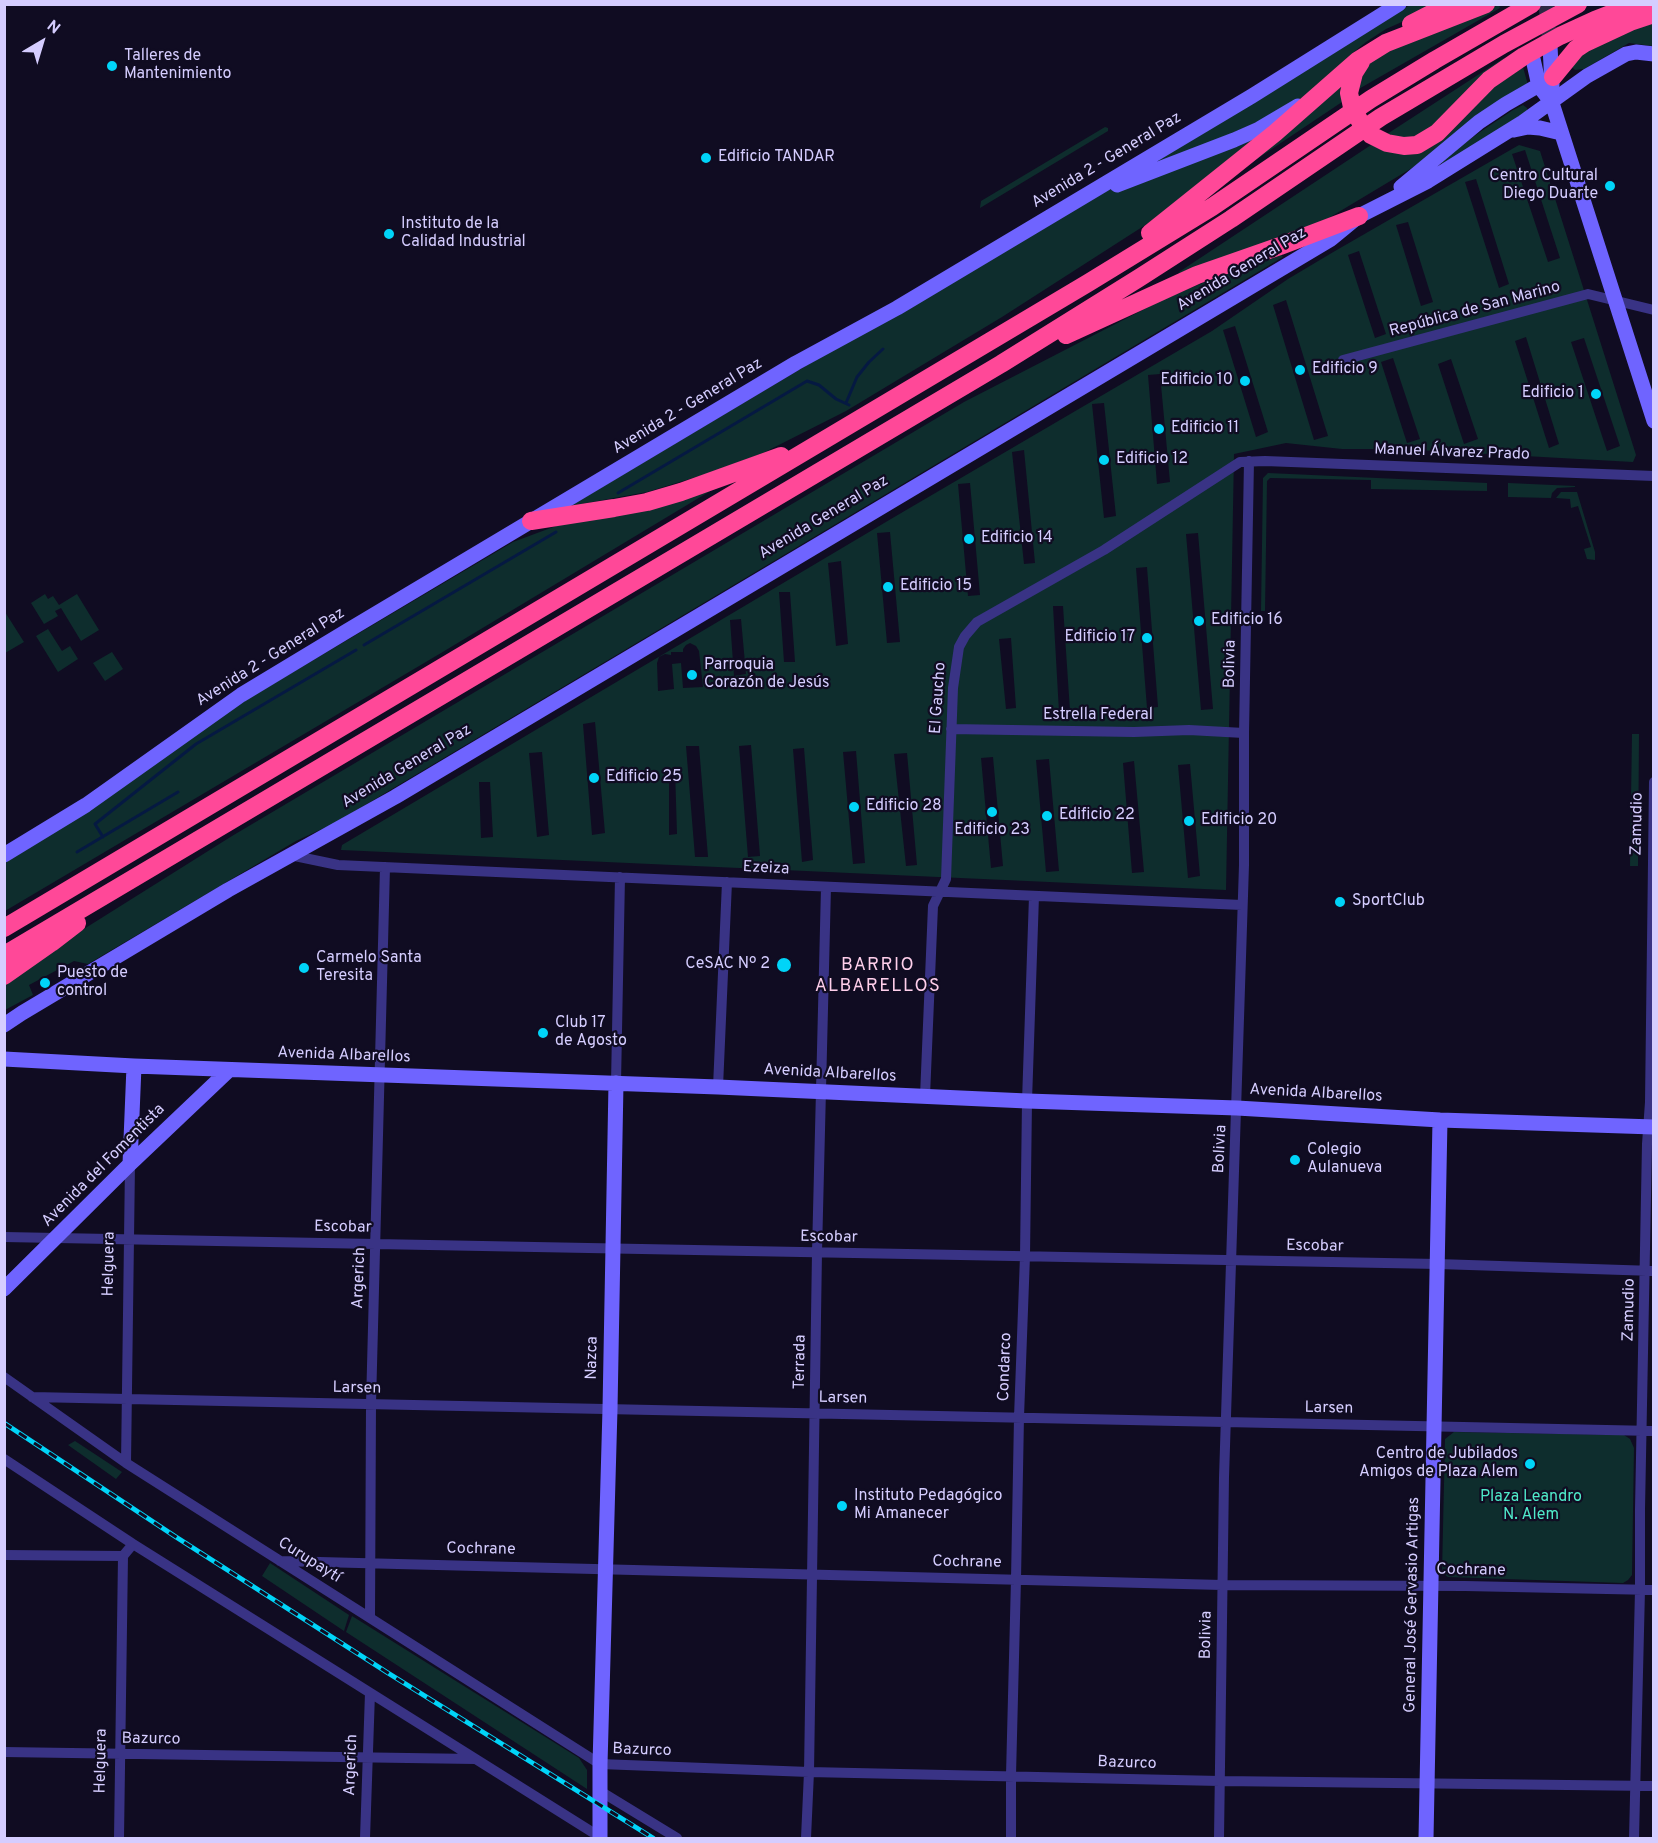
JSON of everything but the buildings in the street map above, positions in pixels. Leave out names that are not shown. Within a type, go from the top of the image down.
[{"type":"highway","points":[[1088,283],[1275,133],[1352,65],[1408,26],[1450,4]]},
{"type":"highway","points":[[1386,43],[1486,4]]},
{"type":"highway","points":[[4,928],[1088,283],[1212,207],[1371,99],[1532,4]]},
{"type":"highway","points":[[1368,54],[1352,79],[1349,93],[1358,120],[1366,131],[1383,142],[1398,146],[1417,145],[1433,137],[1485,84],[1542,45],[1613,13],[1642,4]]},
{"type":"highway","points":[[4,955],[1001,364],[1222,225],[1381,117],[1504,44],[1574,6]]},
{"type":"highway","points":[[1546,82],[1576,49],[1585,43],[1653,14]]},
{"type":"highway","points":[[1001,364],[1197,274],[1359,216]]},
{"type":"highway","points":[[531,520],[581,514],[646,502],[707,483],[822,441]]},
{"type":"highway","points":[[4,976],[51,943],[122,885]]},
{"type":"street","name":"Avenida 2 - General Paz","points":[[4,855],[83,807],[241,695],[531,520],[796,363],[876,320],[1245,100],[1399,4]]},
{"type":"street","points":[[1546,82],[1550,46]]},
{"type":"street","name":"Avenida General Paz","points":[[4,1025],[22,1012],[290,855],[325,838],[395,797],[1331,239],[1359,216],[1428,181],[1552,103],[1587,76],[1631,52],[1647,53]]},
{"type":"street","points":[[1533,59],[1546,82],[1653,421]]},
{"type":"street","points":[[1380,204],[1479,122],[1546,82]]},
{"type":"street","points":[[1078,199],[1234,140],[1259,129],[1314,98]]},
{"type":"street","points":[[1507,132],[1528,127],[1561,133]]},
{"type":"street","name":"República de San Marino","points":[[1343,360],[1588,294],[1641,309],[1653,310]]},
{"type":"street","name":"Manuel Álvarez Prado","points":[[1250,461],[1653,476]]},
{"type":"street","name":"El Gaucho","points":[[925,1096],[933,906],[946,879],[951,729],[957,654],[965,636],[977,622],[1104,550],[1240,462],[1250,461]]},
{"type":"street","name":"Bolivia","points":[[1219,1839],[1222,1585],[1237,1108],[1250,461]]},
{"type":"street","name":"Estrella Federal","points":[[951,729],[1134,732],[1189,730],[1244,733]]},
{"type":"street","name":"Zamudio","points":[[1634,1839],[1640,1509],[1648,1431],[1653,782]]},
{"type":"street","name":"Ezeiza","points":[[290,855],[333,864],[385,867],[1242,905]]},
{"type":"street","name":"Argerich","points":[[370,1618],[371,1404],[385,867]]},
{"type":"street","name":"Nazca","points":[[600,1838],[620,877]]},
{"type":"street","points":[[718,1087],[727,882]]},
{"type":"street","name":"Terrada","points":[[806,1839],[826,887]]},
{"type":"street","name":"Condarco","points":[[1011,1839],[1019,1417],[1034,896]]},
{"type":"street","name":"Avenida General Paz","points":[[4,1020],[22,1012]]},
{"type":"street","name":"Avenida Albarellos","points":[[4,1059],[229,1070],[1237,1108],[1440,1120],[1651,1127]]},
{"type":"street","name":"Helguera","points":[[126,1463],[130,1164],[134,1066]]},
{"type":"street","name":"Avenida del Fomentista","points":[[4,1289],[229,1070]]},
{"type":"street","name":"General José Gervasio Artigas","points":[[1426,1839],[1440,1120]]},
{"type":"street","name":"Escobar","points":[[4,1237],[1438,1264],[1649,1271]]},
{"type":"street","name":"Curupaytí","points":[[4,1377],[126,1463],[600,1764]]},
{"type":"street","name":"Larsen","points":[[32,1397],[1648,1431]]},
{"type":"street","points":[[4,1459],[133,1544],[600,1838]]},
{"type":"street","points":[[4,1555],[123,1556],[133,1544]]},
{"type":"street","name":"Helguera","points":[[119,1839],[123,1556]]},
{"type":"street","name":"Cochrane","points":[[280,1561],[1222,1585],[1432,1585],[1653,1590]]},
{"type":"street","name":"Argerich","points":[[365,1839],[370,1692]]},
{"type":"street","name":"Bazurco","points":[[4,1752],[477,1759]]},
{"type":"street","name":"Bazurco","points":[[600,1764],[809,1772],[1220,1781],[1653,1786]]},
{"type":"street","points":[[600,1791],[677,1839]]},
{"type":"green space","points":[[1410,5],[1440,5],[1386,29],[1366,42],[1336,71],[1298,101],[1271,116],[1161,164],[1158,159]]},
{"type":"green space","points":[[1499,5],[1500,8],[1357,90],[1358,78],[1375,55]]},
{"type":"green space","points":[[1653,19],[1653,46],[1629,43],[1584,69],[1575,70],[1570,65],[1572,58]]},
{"type":"green space","points":[[1504,58],[1504,62],[1436,126],[1417,139],[1384,136]]},
{"type":"green space","points":[[1523,67],[1528,85],[1412,168],[1322,222],[1180,275],[1179,272],[1371,145],[1397,153]]},
{"type":"green space","points":[[1344,84],[1342,102],[1236,173]]},
{"type":"green space","points":[[1523,105],[1527,111],[1443,165],[1441,163],[1480,132]]},
{"type":"green space","points":[[1105,127],[1108,131],[980,208],[981,201]]},
{"type":"green space","points":[[1262,134],[1164,213],[1002,317],[846,411],[763,453],[706,474],[647,492],[570,506],[1082,202],[1109,190],[1195,162]]},
{"type":"green space","points":[[1519,145],[1540,151],[1636,455],[1633,462],[1398,449],[1342,449],[1286,443],[1234,454],[1226,890],[341,850],[342,845],[896,516],[1212,331],[1288,279]],"holes":[[[1525,150],[1560,258],[1548,262],[1512,154]],[[1476,179],[1509,284],[1499,288],[1465,182]],[[1408,222],[1433,302],[1421,306],[1396,225]],[[1359,251],[1386,334],[1375,338],[1348,255]],[[1286,300],[1328,436],[1314,440],[1273,305]],[[1235,326],[1268,432],[1256,437],[1223,330]],[[1526,337],[1559,444],[1549,448],[1515,341]],[[1584,338],[1620,446],[1607,451],[1571,342]],[[1393,358],[1420,439],[1407,443],[1381,362]],[[1451,359],[1478,439],[1464,444],[1438,364]],[[1160,374],[1170,482],[1157,484],[1148,375]],[[1104,403],[1116,516],[1104,518],[1092,404]],[[1024,450],[1035,563],[1024,564],[1012,452]],[[970,483],[980,595],[968,596],[958,484]],[[890,532],[900,642],[887,643],[877,533]],[[1198,533],[1213,709],[1201,710],[1186,534]],[[841,561],[848,644],[836,646],[828,563]],[[1147,567],[1158,707],[1147,708],[1136,568]],[[779,592],[790,592],[795,662],[784,662]],[[1053,606],[1063,606],[1070,711],[1059,712]],[[741,619],[746,674],[734,676],[730,620]],[[1011,638],[1016,708],[1006,709],[999,639]],[[690,643],[696,646],[699,651],[703,687],[683,688],[681,663],[672,664],[674,689],[658,691],[657,663],[659,657],[665,654],[671,655],[671,652],[683,652],[686,645]],[[595,722],[605,833],[592,835],[583,724]],[[751,745],[760,856],[748,857],[739,746]],[[686,746],[699,746],[708,857],[695,857]],[[804,748],[813,860],[802,862],[793,749]],[[856,751],[865,863],[853,864],[843,752]],[[542,752],[549,835],[537,837],[529,753]],[[907,753],[917,865],[906,866],[894,754]],[[993,757],[1003,866],[991,868],[981,758]],[[1049,759],[1059,871],[1046,872],[1036,760]],[[1134,761],[1144,872],[1132,873],[1123,763]],[[1190,764],[1200,876],[1188,878],[1178,765]],[[675,769],[677,834],[669,835],[669,771]],[[479,782],[490,782],[493,837],[481,838]]]},
{"type":"green space","points":[[1281,254],[1283,257],[335,823],[296,841],[88,964],[74,961],[29,985],[33,995],[5,1010],[5,983],[60,944],[232,836],[964,402],[1160,301],[1214,278]]},
{"type":"green space","points":[[1268,473],[1487,483],[1487,491],[1371,489],[1371,480],[1270,478],[1267,481],[1265,611],[1261,611],[1263,478]]},
{"type":"green space","points":[[1508,483],[1575,487],[1557,488],[1551,498],[1508,497]]},
{"type":"green space","points":[[712,490],[5,911],[5,863],[53,833],[246,700],[513,542],[556,526]]},
{"type":"green space","points":[[1561,492],[1577,492],[1595,552],[1595,560],[1587,559],[1584,549],[1591,547],[1578,506],[1571,508],[1570,499],[1556,498]]},
{"type":"green space","points":[[45,594],[48,599],[53,596],[59,605],[77,594],[99,630],[81,641],[61,608],[55,611],[58,616],[44,624],[31,603]]},
{"type":"green space","points":[[5,612],[24,642],[5,653],[4,652]]},
{"type":"green space","points":[[48,629],[62,651],[70,646],[78,659],[58,672],[36,636]]},
{"type":"green space","points":[[112,652],[123,669],[105,681],[93,663]]},
{"type":"green space","points":[[1632,734],[1639,734],[1638,866],[1630,866]]},
{"type":"green space","name":"Plaza Leandro N. Alem","points":[[1454,1432],[1624,1435],[1630,1439],[1634,1448],[1632,1575],[1628,1580],[1623,1583],[1448,1577],[1442,1573],[1445,1439]]},
{"type":"green space","points":[[75,1441],[122,1472],[116,1479],[68,1445]]},
{"type":"green space","points":[[270,1563],[349,1615],[344,1631],[262,1576]]},
{"type":"green space","points":[[352,1616],[579,1758],[587,1770],[587,1789],[346,1632]]},
{"type":"waterway","points":[[846,403],[857,377],[883,349]]},
{"type":"waterway","points":[[618,493],[807,381],[819,385],[836,399],[849,405]]},
{"type":"waterway","points":[[364,645],[556,532]]},
{"type":"waterway","points":[[103,837],[95,824],[196,744],[356,650]]},
{"type":"waterway","points":[[77,852],[178,792]]},
{"type":"tunnel","points":[[1546,4],[1550,46]]},
{"type":"railway","points":[[4,1423],[388,1673],[653,1838]]},
{"type":"place","name":"Talleres de Mantenimiento","points":[[112,66]]},
{"type":"place","name":"Edificio TANDAR","points":[[706,158]]},
{"type":"place","name":"Centro Cultural Diego Duarte","points":[[1610,186]]},
{"type":"place","name":"Instituto de la Calidad Industrial","points":[[389,234]]},
{"type":"place","name":"Edificio 9","points":[[1300,370]]},
{"type":"place","name":"Edificio 10","points":[[1245,381]]},
{"type":"place","name":"Edificio 1","points":[[1596,394]]},
{"type":"place","name":"Edificio 11","points":[[1159,429]]},
{"type":"place","name":"Edificio 12","points":[[1104,460]]},
{"type":"place","name":"Edificio 14","points":[[969,539]]},
{"type":"place","name":"Edificio 15","points":[[888,587]]},
{"type":"place","name":"Edificio 16","points":[[1199,621]]},
{"type":"place","name":"Edificio 17","points":[[1147,638]]},
{"type":"place","name":"Parroquia Corazón de Jesús","points":[[692,675]]},
{"type":"place","name":"Edificio 25","points":[[594,778]]},
{"type":"place","name":"Edificio 28","points":[[854,807]]},
{"type":"place","name":"Edificio 23","points":[[992,812]]},
{"type":"place","name":"Edificio 22","points":[[1047,816]]},
{"type":"place","name":"Edificio 20","points":[[1189,821]]},
{"type":"place","name":"SportClub","points":[[1340,902]]},
{"type":"place","name":"CeSAC Nº 2","points":[[784,965]]},
{"type":"place","name":"Carmelo Santa Teresita","points":[[304,968]]},
{"type":"place","name":"Puesto de control","points":[[45,983]]},
{"type":"place","name":"Club 17 de Agosto","points":[[543,1033]]},
{"type":"place","name":"Colegio Aulanueva","points":[[1295,1160]]},
{"type":"place","name":"Centro de Jubilados Amigos de Plaza Alem","points":[[1530,1464]]},
{"type":"place","name":"Instituto Pedagógico Mi Amanecer","points":[[842,1506]]},
{"type":"district","name":"BARRIO ALBARELLOS","points":[[878,976]]}]
